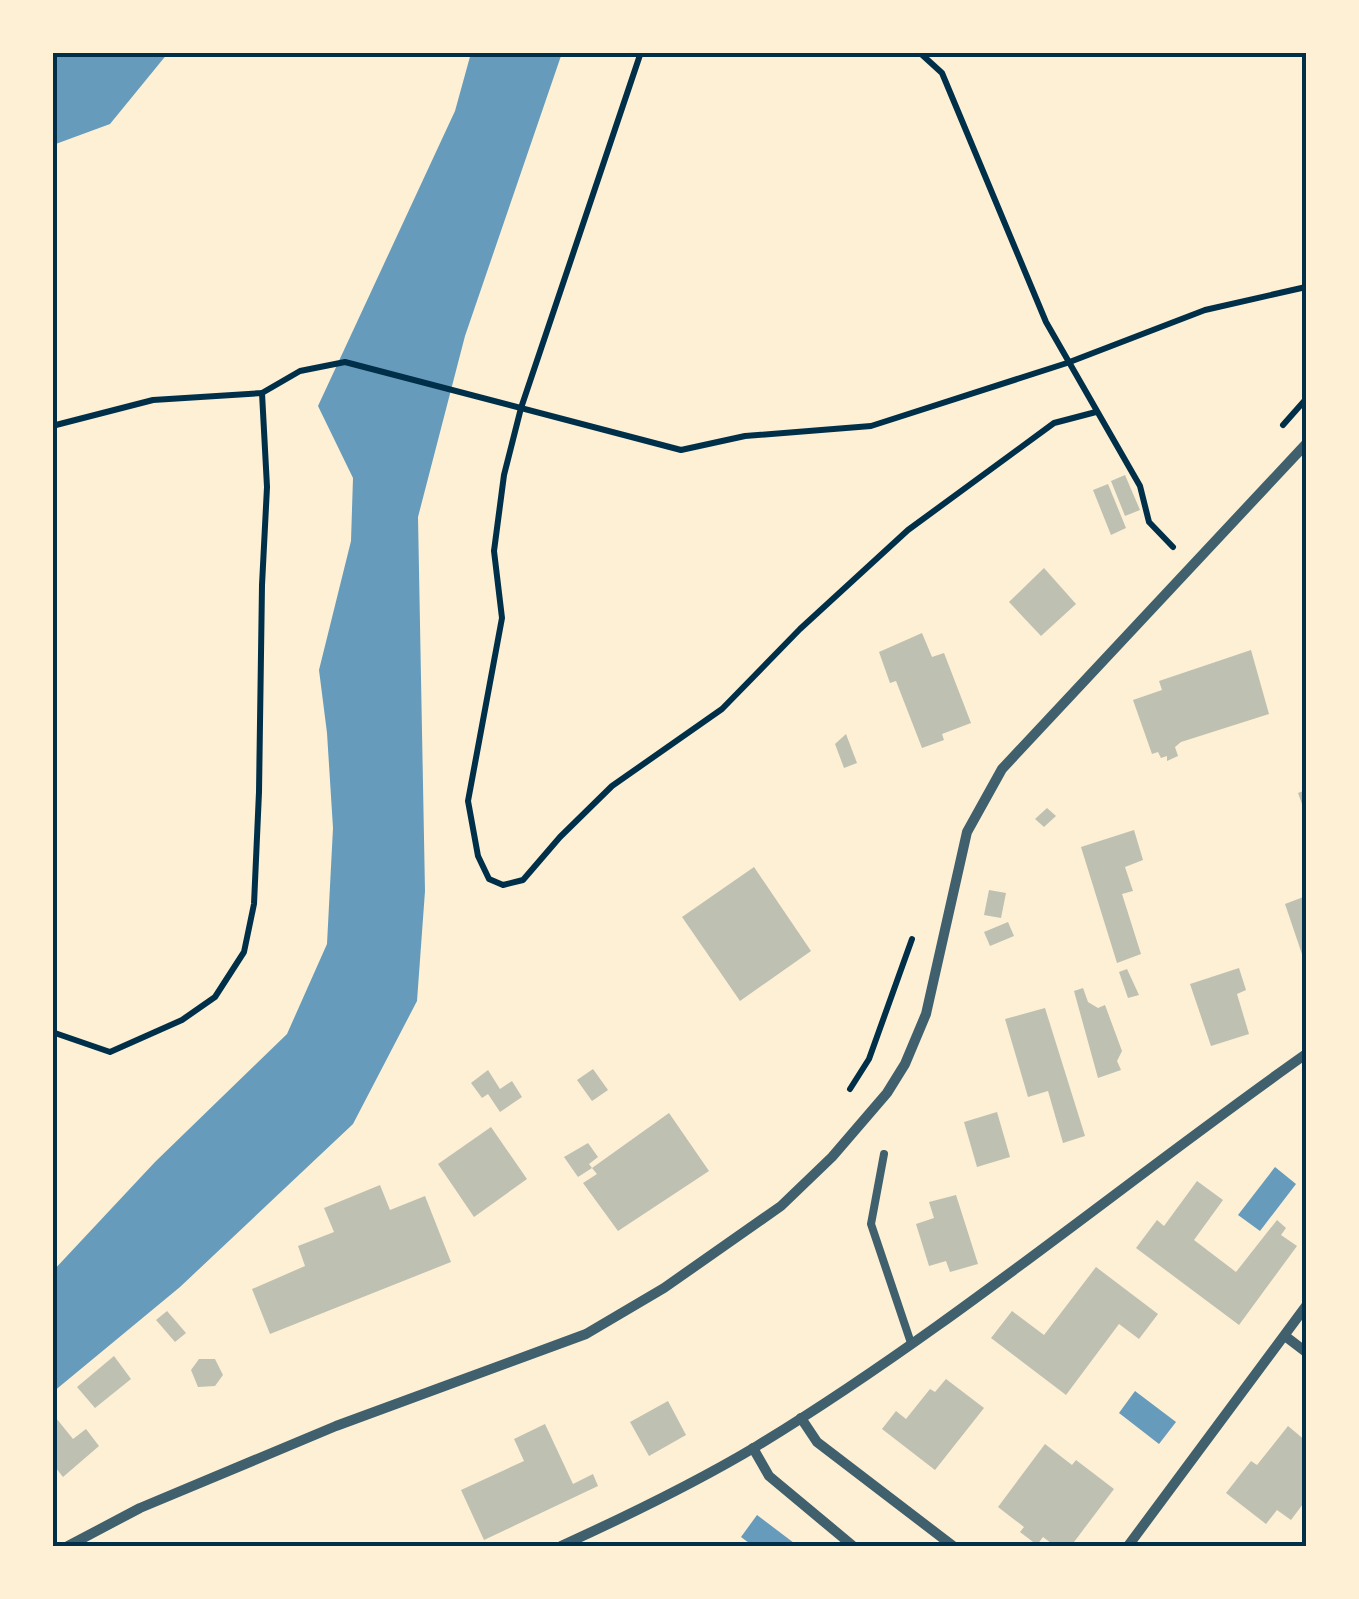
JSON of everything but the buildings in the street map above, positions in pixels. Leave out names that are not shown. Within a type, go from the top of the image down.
[{"type":"street","points":[[68,1546],[140,1508],[318,1434],[586,1334],[664,1288],[781,1206],[832,1157],[887,1093],[905,1064],[926,1014],[967,832],[1002,769],[1306,444]]},
{"type":"street","points":[[561,1546],[753,1448],[801,1418],[911,1343],[1306,1054]]},
{"type":"street","points":[[1128,1546],[1306,1306]]},
{"type":"street","points":[[1284,1336],[1306,1352]]},
{"type":"street","points":[[801,1418],[817,1442],[952,1546]]},
{"type":"street","points":[[753,1448],[770,1476],[854,1546]]},
{"type":"lane","points":[[884,1154],[871,1224],[911,1343]]},
{"type":"path","points":[[641,52],[522,408],[504,475],[494,551],[502,618],[468,801],[478,856],[489,879],[503,885],[523,880],[612,786],[722,708],[800,629],[908,530],[1054,424],[1096,412]]},
{"type":"path","points":[[920,52],[942,73],[1046,322],[1140,486],[1150,522],[1193,565]]},
{"type":"path","points":[[52,426],[153,400],[262,393],[300,370],[345,362],[681,450],[745,436],[871,426],[1068,363],[1205,310],[1306,287]]},
{"type":"path","points":[[52,1032],[110,1052],[182,1020],[214,997],[244,952],[254,904],[259,792],[267,487],[262,393]]},
{"type":"path","points":[[1279,428],[1306,399]]},
{"type":"path","points":[[1157,559],[1184,530]]},
{"type":"path","points":[[840,1105],[869,1059],[916,929]]},
{"type":"water","points":[[53,52],[168,53],[110,124],[53,145]]},
{"type":"water","points":[[471,53],[562,53],[465,336],[418,517],[425,891],[417,1001],[353,1124],[180,1287],[53,1392],[52,1272],[155,1162],[287,1034],[327,944],[333,828],[319,670],[351,541],[353,478],[318,406],[455,111]]},
{"type":"water","points":[[1275,1167],[1296,1184],[1260,1231],[1238,1215]]},
{"type":"water","points":[[1135,1391],[1176,1422],[1159,1444],[1119,1413]]},
{"type":"water","points":[[757,1515],[798,1546],[753,1546],[741,1537]]}]
